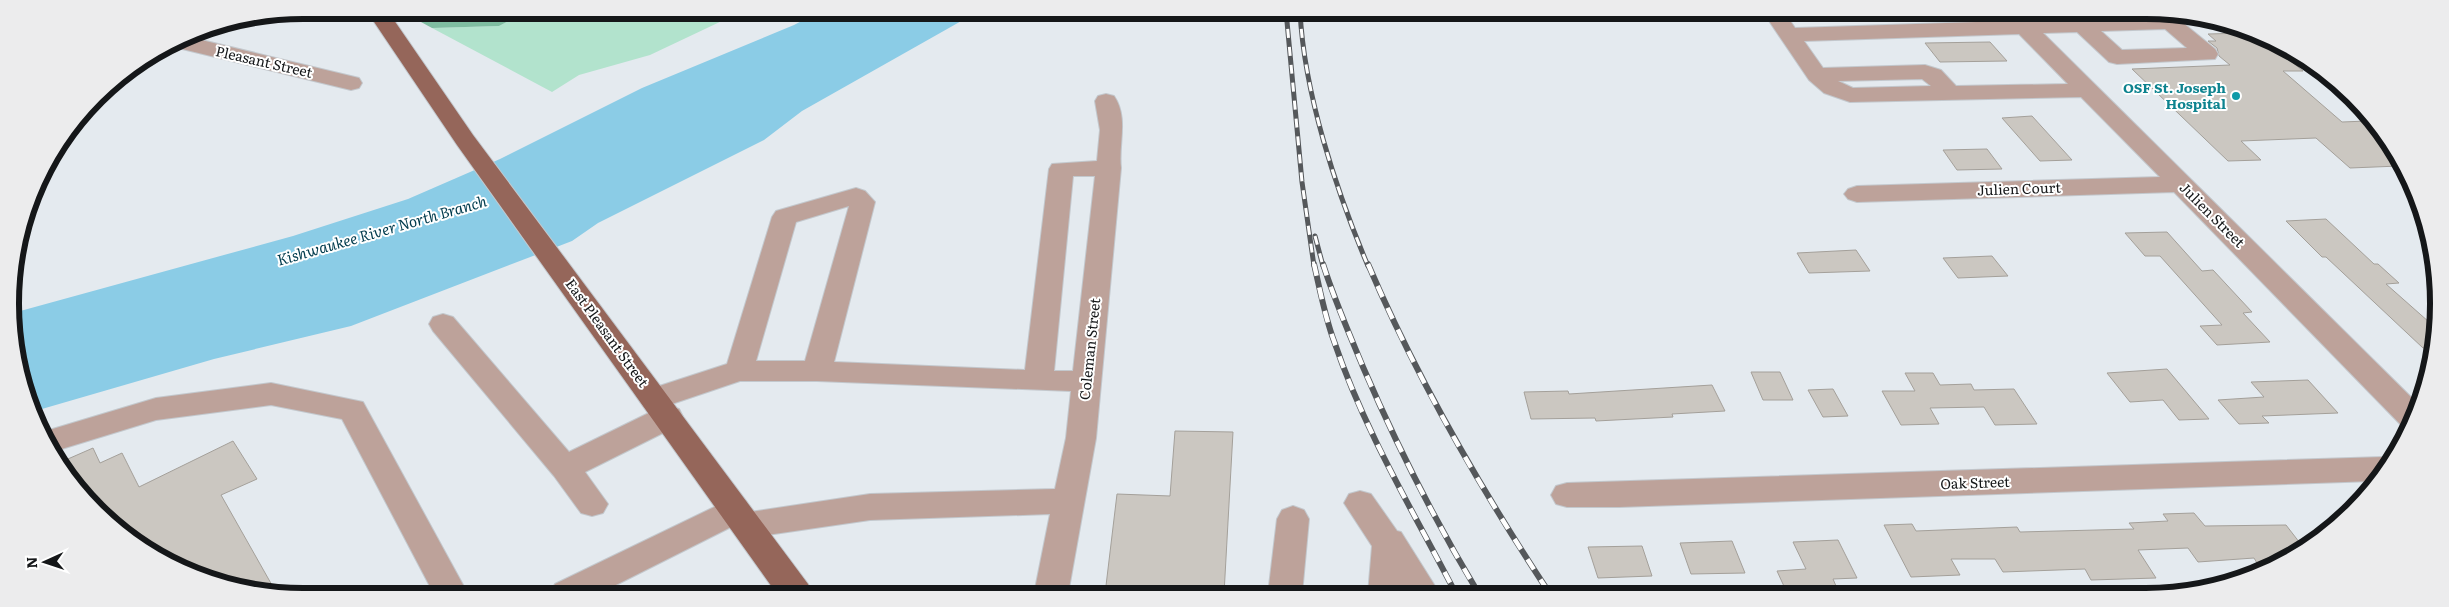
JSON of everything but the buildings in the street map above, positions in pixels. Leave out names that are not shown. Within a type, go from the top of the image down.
[{"type":"main road","name":"East Pleasant Street","points":[[382,19],[465,140],[792,588]]},
{"type":"street","points":[[1778,19],[1817,75],[1832,88],[1850,95],[2087,90]]},
{"type":"street","points":[[1790,35],[2017,20],[2082,24],[2170,22],[2206,54],[2117,57],[2082,24]]},
{"type":"street","name":"Julien Street","points":[[2017,20],[2408,413]]},
{"type":"street","name":"Pleasant Street","points":[[188,44],[352,83]]},
{"type":"street","name":"Coleman Street","points":[[1052,588],[1081,438],[1112,130],[1106,101]]},
{"type":"street","points":[[1038,381],[1061,169],[1109,168]]},
{"type":"street","name":"Julien Court","points":[[1857,194],[2181,184]]},
{"type":"street","points":[[739,370],[785,217],[856,196],[862,202],[860,213],[817,371]]},
{"type":"street","points":[[444,324],[565,468],[592,504]]},
{"type":"street","points":[[565,468],[661,408],[739,370],[817,371],[1038,381],[1087,380]]},
{"type":"street","points":[[54,441],[156,409],[271,394],[352,410],[447,588]]},
{"type":"street","name":"Oak Street","points":[[1567,495],[1619,495],[2377,469]]},
{"type":"street","points":[[580,588],[740,517],[870,507],[1070,501]]},
{"type":"street","points":[[1360,503],[1419,588]]},
{"type":"street","points":[[1286,588],[1293,519]]},
{"type":"street","points":[[1385,588],[1388,541]]},
{"type":"green space","points":[[416,19],[512,19],[499,26],[432,28]]},
{"type":"green space","points":[[512,19],[726,19],[650,55],[579,75],[552,92],[432,28],[499,26]]},
{"type":"water","name":"Kishwaukee River North Branch","points":[[806,19],[965,19],[802,111],[764,140],[598,223],[572,241],[351,326],[214,359],[39,410],[24,359],[19,311],[293,236],[408,199],[500,159],[642,88]]},
{"type":"railway","points":[[1287,19],[1302,182],[1314,266]]},
{"type":"railway","points":[[1301,19],[1308,75],[1315,108],[1333,174],[1368,266]]},
{"type":"railway","points":[[1315,236],[1323,266]]},
{"type":"railway","points":[[1314,264],[1331,332],[1346,374],[1374,438],[1453,588]]},
{"type":"railway","points":[[1323,264],[1347,329],[1389,426],[1417,483],[1475,588]]},
{"type":"railway","points":[[1368,264],[1429,392],[1475,474],[1546,588]]},
{"type":"place","name":"OSF St. Joseph Hospital","points":[[2236,96]]}]
